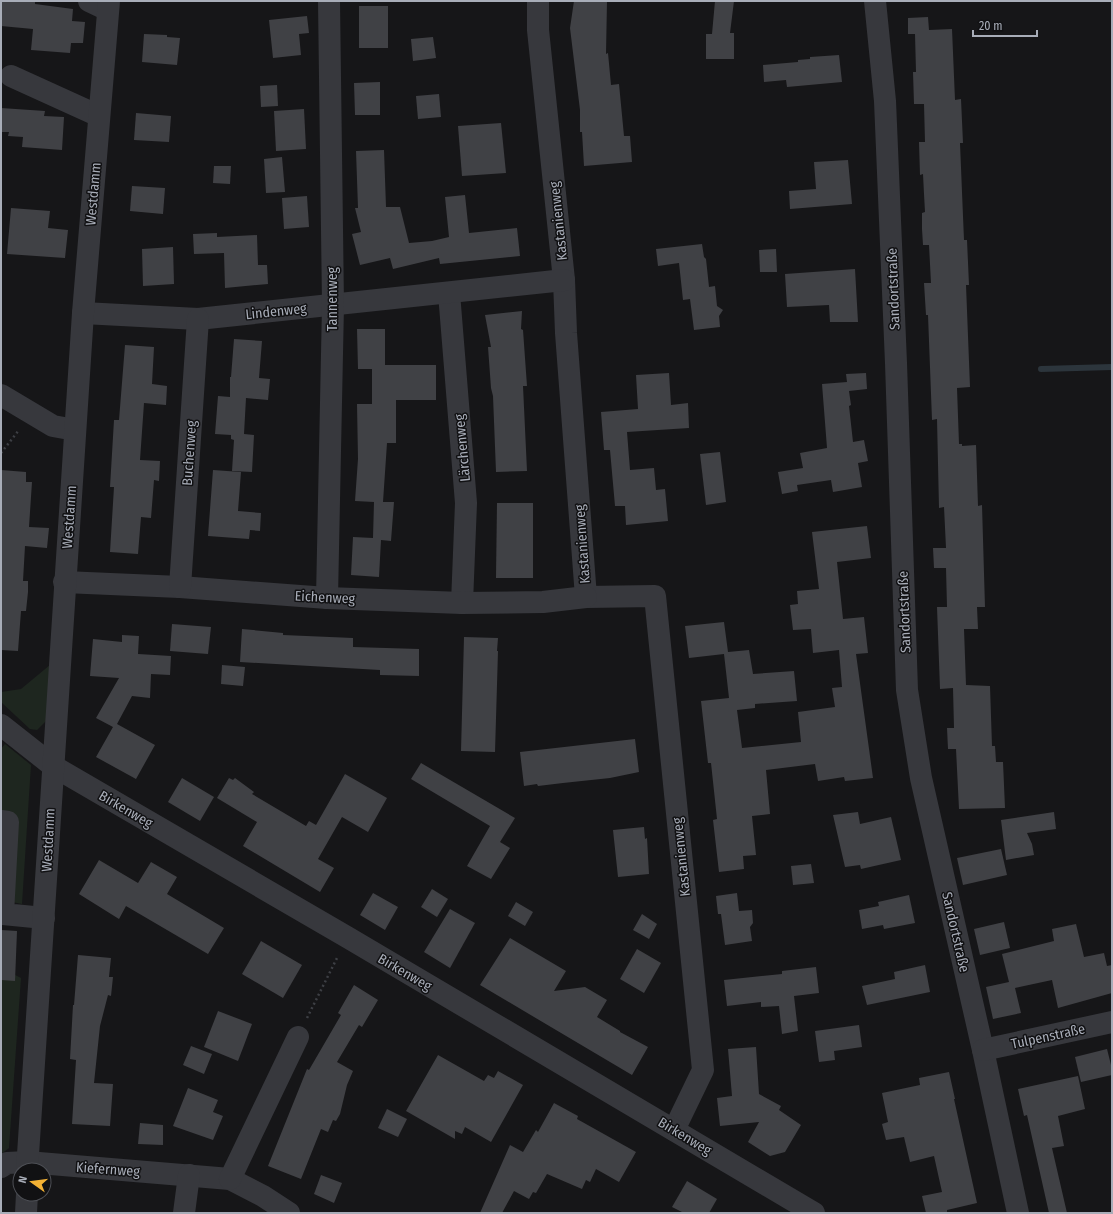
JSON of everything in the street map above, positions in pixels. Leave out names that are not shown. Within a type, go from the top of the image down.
[{"type":"street","name":"Tannenweg","points":[[327,598],[333,305],[329,1]]},
{"type":"street","name":"Kastanienweg","points":[[538,1],[538,30],[564,280],[566,333],[586,596],[655,596],[703,1070],[674,1130]]},
{"type":"street","name":"Sandortstraße","points":[[875,1],[885,101],[896,363],[907,690],[921,778],[983,1050],[1018,1213]]},
{"type":"street","name":"Westdamm","points":[[27,1162],[44,918],[64,582],[83,313],[99,116],[102,4]]},
{"type":"street","points":[[11,76],[99,116]]},
{"type":"street","name":"Lindenweg","points":[[83,313],[198,319],[564,280]]},
{"type":"street","name":"Lärchenweg","points":[[449,293],[466,504],[462,603]]},
{"type":"street","name":"Buchenweg","points":[[180,587],[198,319]]},
{"type":"street","points":[[1,395],[53,426],[75,430]]},
{"type":"street","name":"Eichenweg","points":[[64,582],[180,587],[327,598],[462,603],[543,602],[586,596]]},
{"type":"street","name":"Birkenweg","points":[[1,725],[53,766],[347,937],[814,1213]]},
{"type":"street","points":[[1,821],[8,822],[3,914],[44,918]]},
{"type":"street","name":"Tulpenstraße","points":[[983,1050],[1112,1022]]},
{"type":"street","points":[[230,1180],[298,1037]]},
{"type":"street","points":[[1,1167],[7,1163],[12,1164]]},
{"type":"street","name":"Kiefernweg","points":[[52,1167],[189,1175],[230,1180],[263,1196],[289,1213]]},
{"type":"street","points":[[184,1213],[189,1175]]},
{"type":"street","points":[[26,1202],[26,1213]]},
{"type":"path","points":[[1,453],[32,413]]},
{"type":"path","points":[[298,1037],[347,937]]},
{"type":"shaded area","points":[[50,665],[46,721],[37,730],[30,729],[1,702],[1,692],[21,689]]},
{"type":"shaded area","points":[[5,744],[31,765],[22,904],[12,902],[17,816],[1,813],[1,749]]},
{"type":"shaded area","points":[[1,968],[21,978],[9,1148],[1,1154]]},
{"type":"building","points":[[1,1],[35,1],[35,4],[73,9],[72,21],[85,22],[83,43],[71,43],[70,53],[31,50],[33,29],[1,26]]},
{"type":"building","points":[[574,1],[607,1],[606,54],[608,53],[611,85],[619,84],[624,136],[630,136],[632,162],[584,166],[582,132],[580,132],[580,110],[570,28]]},
{"type":"building","points":[[715,1],[734,1],[730,33],[734,33],[734,59],[706,59],[706,34],[712,34]]},
{"type":"building","points":[[359,6],[388,6],[388,48],[359,48]]},
{"type":"building","points":[[307,16],[309,33],[299,34],[301,55],[273,58],[269,20]]},
{"type":"building","points":[[928,17],[929,30],[952,29],[955,100],[961,99],[963,143],[960,143],[964,240],[967,240],[969,285],[966,285],[970,387],[957,388],[959,444],[962,444],[962,446],[976,445],[978,506],[982,505],[985,607],[977,607],[978,629],[964,629],[966,685],[990,686],[992,746],[995,746],[996,762],[1003,762],[1005,808],[959,809],[956,749],[948,749],[947,728],[954,728],[953,688],[940,689],[937,607],[947,607],[946,568],[934,568],[933,548],[946,548],[944,507],[939,508],[937,419],[932,420],[928,315],[926,315],[924,283],[931,283],[929,245],[923,245],[922,229],[922,213],[925,212],[923,174],[920,175],[919,142],[925,142],[924,104],[914,104],[913,72],[916,72],[915,34],[908,34],[908,18]]},
{"type":"building","points":[[144,34],[167,35],[167,37],[180,38],[177,65],[142,62]]},
{"type":"building","points":[[433,37],[436,58],[413,61],[411,39]]},
{"type":"building","points":[[839,55],[842,82],[787,87],[786,80],[764,82],[763,65],[798,62],[798,60],[810,59],[810,57]]},
{"type":"building","points":[[380,82],[380,115],[355,115],[354,83]]},
{"type":"building","points":[[277,85],[278,106],[261,107],[260,86]]},
{"type":"building","points":[[439,94],[441,117],[418,119],[416,96]]},
{"type":"building","points":[[1,108],[45,111],[44,116],[64,117],[62,150],[22,147],[23,137],[8,136],[9,132],[1,132]]},
{"type":"building","points":[[304,109],[306,149],[276,151],[274,111]]},
{"type":"building","points":[[136,113],[171,116],[169,142],[134,140]]},
{"type":"building","points":[[501,123],[506,173],[462,176],[458,126]]},
{"type":"building","points":[[384,150],[386,207],[400,207],[409,243],[432,241],[449,237],[445,197],[465,195],[469,233],[517,228],[520,256],[440,264],[439,258],[393,269],[390,258],[360,265],[352,234],[361,232],[355,208],[358,208],[356,151]]},
{"type":"building","points":[[282,157],[285,192],[266,193],[264,159]]},
{"type":"building","points":[[848,160],[852,204],[790,209],[789,191],[816,189],[814,162]]},
{"type":"building","points":[[214,166],[231,166],[230,184],[213,183]]},
{"type":"building","points":[[132,186],[165,188],[163,214],[130,211]]},
{"type":"building","points":[[307,196],[309,227],[284,229],[282,198]]},
{"type":"building","points":[[11,208],[50,211],[48,228],[68,230],[65,258],[7,254]]},
{"type":"building","points":[[217,233],[217,237],[257,235],[258,265],[267,265],[268,284],[225,288],[224,253],[194,254],[193,234]]},
{"type":"building","points":[[702,244],[704,257],[706,259],[709,287],[715,286],[717,306],[723,310],[719,316],[720,327],[694,330],[690,299],[683,300],[679,263],[658,266],[656,249]]},
{"type":"building","points":[[173,247],[174,284],[143,286],[142,249]]},
{"type":"building","points":[[776,249],[777,272],[760,272],[759,250]]},
{"type":"building","points":[[855,269],[858,322],[830,322],[829,305],[787,307],[785,274]]},
{"type":"building","points":[[522,311],[521,329],[523,330],[527,386],[523,386],[527,471],[496,472],[493,396],[488,347],[491,347],[485,315]]},
{"type":"building","points":[[357,329],[385,329],[385,365],[436,365],[436,400],[396,400],[396,443],[387,443],[383,502],[394,502],[391,541],[381,540],[379,577],[351,575],[353,537],[373,538],[374,502],[355,501],[358,459],[357,404],[372,404],[372,369],[358,369]]},
{"type":"building","points":[[234,339],[262,341],[259,378],[270,379],[268,400],[246,398],[244,434],[254,435],[252,472],[232,471],[234,440],[231,439],[231,435],[215,434],[218,396],[230,397],[230,377]]},
{"type":"building","points":[[125,345],[154,347],[152,384],[167,386],[166,405],[144,403],[140,460],[160,461],[159,481],[154,480],[151,518],[141,517],[138,554],[110,552],[114,487],[110,487],[114,420],[119,420]]},
{"type":"building","points":[[669,373],[671,405],[688,403],[689,428],[627,432],[630,470],[654,468],[656,490],[665,489],[668,521],[626,525],[625,506],[615,506],[610,450],[604,450],[601,412],[638,409],[636,375]]},
{"type":"building","points":[[866,373],[867,389],[849,391],[853,442],[864,440],[868,461],[858,463],[862,487],[833,492],[831,480],[797,485],[798,491],[782,494],[778,472],[803,468],[800,453],[827,448],[822,384],[847,382],[846,374]]},
{"type":"building","points":[[720,452],[726,502],[706,505],[700,454]]},
{"type":"building","points":[[1,470],[26,472],[26,482],[32,482],[29,527],[49,528],[47,548],[25,546],[23,581],[28,581],[28,592],[26,611],[21,611],[18,651],[1,650]]},
{"type":"building","points":[[213,470],[241,472],[238,511],[261,513],[260,531],[250,530],[249,539],[208,536]]},
{"type":"building","points":[[497,503],[533,503],[533,578],[496,578]]},
{"type":"building","points":[[867,526],[871,558],[837,562],[843,619],[864,617],[868,653],[856,654],[873,778],[845,781],[844,777],[818,781],[815,764],[766,770],[770,814],[752,816],[756,855],[743,856],[744,869],[719,872],[713,820],[717,819],[711,763],[708,763],[701,701],[729,698],[724,654],[689,658],[685,626],[724,622],[728,652],[749,650],[753,674],[794,671],[797,701],[755,704],[755,708],[737,710],[742,748],[801,742],[798,712],[835,707],[832,688],[842,687],[839,650],[813,653],[811,629],[793,630],[790,605],[798,604],[797,591],[819,589],[812,532]]},
{"type":"building","points":[[172,624],[211,627],[208,654],[170,651]]},
{"type":"building","points":[[242,629],[283,633],[283,635],[353,638],[353,647],[419,649],[419,676],[380,675],[380,670],[240,662]]},
{"type":"building","points":[[122,635],[139,636],[138,654],[171,656],[170,675],[151,674],[150,698],[132,696],[117,724],[155,745],[136,779],[96,757],[113,727],[96,718],[119,678],[90,676],[93,639],[122,642]]},
{"type":"building","points":[[464,637],[498,638],[495,752],[461,751]]},
{"type":"building","points":[[222,665],[245,667],[243,686],[221,684]]},
{"type":"building","points":[[635,739],[639,772],[610,778],[538,786],[537,784],[524,786],[520,752]]},
{"type":"building","points":[[421,763],[515,818],[500,842],[510,848],[491,879],[467,866],[490,826],[411,779]]},
{"type":"building","points":[[345,774],[387,798],[368,832],[342,817],[318,859],[334,868],[320,892],[243,846],[257,822],[217,798],[229,778],[233,780],[235,778],[254,792],[252,794],[306,826],[309,821],[316,825]]},
{"type":"building","points":[[182,778],[214,797],[200,821],[168,802]]},
{"type":"building","points":[[858,812],[860,824],[891,817],[901,860],[861,869],[860,865],[845,867],[833,815]]},
{"type":"building","points":[[1054,812],[1056,829],[1027,833],[1032,844],[1034,855],[1006,860],[1001,820]]},
{"type":"building","points":[[644,827],[645,839],[647,838],[649,874],[618,877],[613,830]]},
{"type":"building","points":[[1001,849],[1007,875],[963,885],[957,858]]},
{"type":"building","points":[[99,860],[138,883],[151,862],[177,877],[167,894],[224,928],[208,954],[126,906],[119,919],[79,894]]},
{"type":"building","points":[[811,864],[814,883],[793,885],[791,866]]},
{"type":"building","points":[[432,889],[448,899],[437,917],[421,907]]},
{"type":"building","points":[[373,893],[398,907],[385,930],[360,915]]},
{"type":"building","points":[[737,893],[739,911],[752,910],[753,923],[750,927],[752,941],[725,945],[721,914],[718,914],[716,896]]},
{"type":"building","points":[[909,895],[915,923],[884,929],[883,925],[862,929],[859,910],[879,906],[878,902]]},
{"type":"building","points":[[516,902],[533,912],[525,926],[508,916]]},
{"type":"building","points":[[450,909],[475,923],[450,968],[424,952]]},
{"type":"building","points":[[642,914],[657,924],[649,939],[633,930]]},
{"type":"building","points":[[1004,922],[1010,948],[980,955],[974,929]]},
{"type":"building","points":[[1076,924],[1084,957],[1104,953],[1107,966],[1112,965],[1112,993],[1058,1008],[1052,980],[1015,988],[1021,1013],[993,1019],[986,987],[1009,982],[1002,954],[1054,941],[1052,929]]},
{"type":"building","points":[[1,930],[17,931],[15,981],[1,980]]},
{"type":"building","points":[[510,938],[566,971],[554,991],[585,987],[607,1000],[597,1017],[620,1032],[648,1047],[632,1075],[480,985]]},
{"type":"building","points":[[261,941],[302,965],[283,998],[242,974]]},
{"type":"building","points":[[637,949],[661,963],[644,993],[620,979]]},
{"type":"building","points":[[78,955],[111,958],[109,977],[113,977],[111,996],[108,995],[100,1026],[94,1083],[113,1084],[110,1126],[72,1124],[76,1060],[70,1059]]},
{"type":"building","points":[[925,965],[930,992],[867,1005],[862,986],[895,979],[894,972]]},
{"type":"building","points":[[816,967],[819,993],[794,996],[798,1031],[782,1034],[779,1006],[761,1007],[761,1002],[727,1006],[724,980],[782,974],[782,971]]},
{"type":"building","points":[[354,985],[378,1000],[362,1027],[359,1025],[337,1062],[353,1071],[347,1085],[340,1114],[336,1121],[333,1120],[328,1132],[321,1129],[301,1179],[268,1166],[307,1069],[309,1070],[341,1015],[338,1013]]},
{"type":"building","points":[[218,1011],[252,1024],[238,1061],[204,1047]]},
{"type":"building","points":[[859,1025],[862,1047],[834,1051],[835,1060],[819,1062],[815,1031]]},
{"type":"building","points":[[191,1046],[212,1054],[204,1074],[183,1065]]},
{"type":"building","points":[[756,1047],[759,1094],[781,1106],[779,1110],[801,1125],[785,1152],[770,1156],[748,1142],[759,1122],[720,1126],[717,1098],[732,1096],[728,1049]]},
{"type":"building","points":[[1107,1049],[1112,1075],[1081,1082],[1075,1057]]},
{"type":"building","points":[[438,1055],[484,1081],[488,1075],[494,1078],[498,1071],[523,1085],[491,1142],[465,1127],[462,1134],[455,1131],[455,1139],[406,1111]]},
{"type":"building","points":[[949,1072],[977,1203],[947,1210],[947,1213],[926,1213],[922,1196],[942,1192],[934,1156],[910,1162],[904,1137],[886,1140],[882,1124],[888,1122],[882,1093],[920,1085],[919,1078]]},
{"type":"building","points":[[1078,1076],[1085,1109],[1058,1116],[1064,1146],[1052,1148],[1067,1213],[1049,1213],[1027,1115],[1024,1116],[1018,1089]]},
{"type":"building","points":[[188,1088],[218,1100],[213,1112],[223,1116],[213,1140],[173,1126]]},
{"type":"building","points":[[554,1103],[578,1116],[577,1119],[636,1152],[619,1182],[596,1169],[590,1182],[586,1180],[582,1189],[547,1174],[536,1193],[533,1192],[529,1199],[514,1191],[502,1213],[480,1213],[510,1145],[523,1152],[536,1130],[538,1132]]},
{"type":"building","points":[[387,1109],[407,1119],[398,1137],[378,1128]]},
{"type":"building","points":[[140,1123],[163,1125],[163,1145],[138,1144]]},
{"type":"building","points":[[321,1175],[342,1183],[334,1203],[314,1194]]},
{"type":"building","points":[[687,1181],[717,1199],[709,1213],[684,1213],[672,1207]]},
{"type":"waterway","points":[[1041,369],[1112,367]]}]
